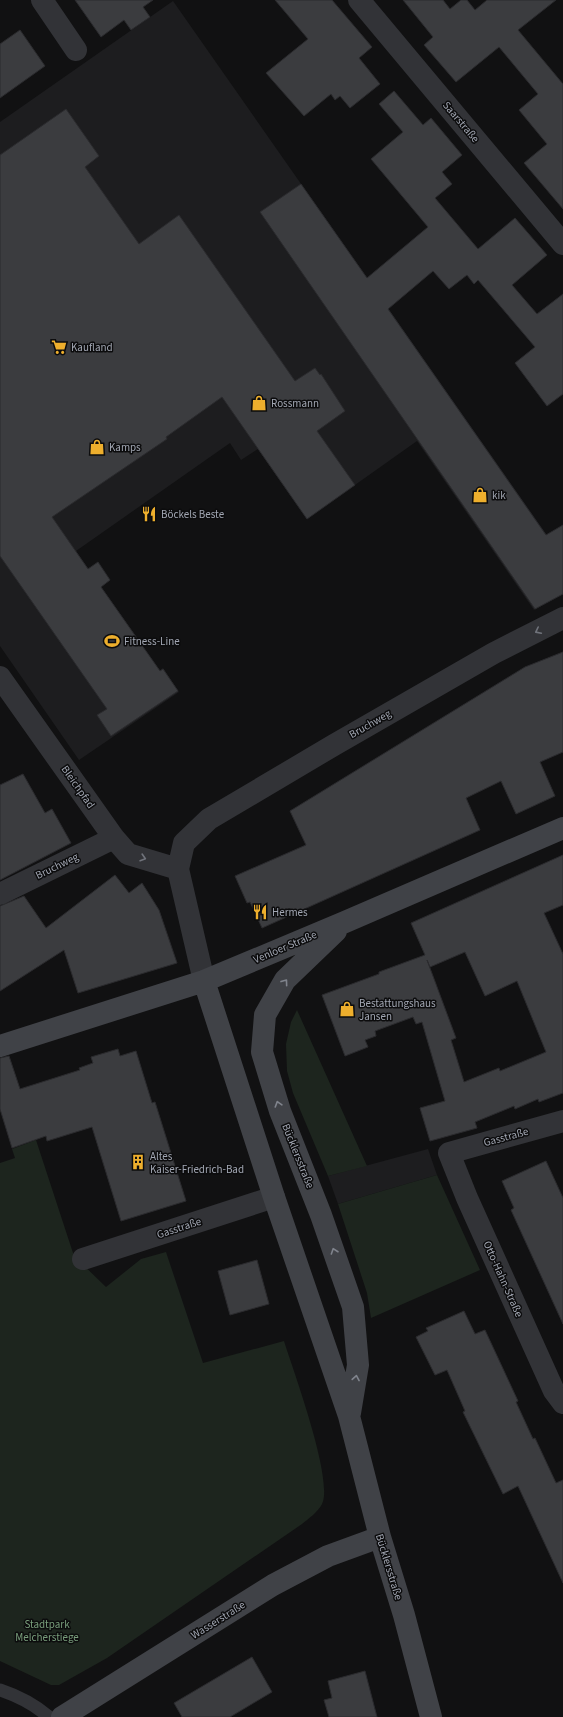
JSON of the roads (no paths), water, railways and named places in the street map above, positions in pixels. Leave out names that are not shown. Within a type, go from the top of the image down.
[{"type":"main road","name":"Venloer Straße","points":[[0,1046],[204,981],[563,828]]},
{"type":"main road","name":"Bücklersstraße","points":[[345,922],[285,980],[265,1015],[262,1052],[280,1111],[321,1215],[353,1307],[358,1365],[349,1416]]},
{"type":"main road","name":"Bücklersstraße","points":[[204,981],[274,1197],[349,1416],[380,1537],[404,1615],[430,1717]]},
{"type":"main road","name":"Wasserstraße","points":[[62,1717],[273,1585],[328,1556],[380,1537]]},
{"type":"street","points":[[42,0],[76,50]]},
{"type":"street","name":"Saarstraße","points":[[359,0],[563,244]]},
{"type":"street","name":"Bruchweg","points":[[178,868],[184,843],[209,819],[334,745],[513,644],[563,618]]},
{"type":"street","name":"Bleichpfad","points":[[0,676],[114,838],[128,854],[178,868]]},
{"type":"street","name":"Bruchweg","points":[[0,894],[114,838]]},
{"type":"street","points":[[178,868],[204,981]]},
{"type":"street","name":"Gasstraße","points":[[449,1153],[563,1121]]},
{"type":"street","name":"Otto-Hahn-Straße","points":[[449,1153],[467,1198],[554,1391],[563,1403]]},
{"type":"street","name":"Gasstraße","points":[[83,1258],[274,1197]]},
{"type":"lane","points":[[0,1690],[12,1694],[39,1709],[49,1717]]},
{"type":"place","name":"Kaufland","points":[[59,347]]},
{"type":"place","name":"Rossmann","points":[[259,403]]},
{"type":"place","name":"Kamps","points":[[97,447]]},
{"type":"place","name":"kik","points":[[480,495]]},
{"type":"place","name":"Böckels Beste","points":[[149,514]]},
{"type":"place","name":"Fitness-Line","points":[[112,641]]},
{"type":"place","name":"Hermes","points":[[260,912]]},
{"type":"place","name":"Bestattungshaus Jansen","points":[[347,1009]]},
{"type":"place","name":"Altes Kaiser-Friedrich-Bad","points":[[138,1162]]},
{"type":"park label","name":"Stadtpark Melcherstiege","points":[[47,1630]]}]
